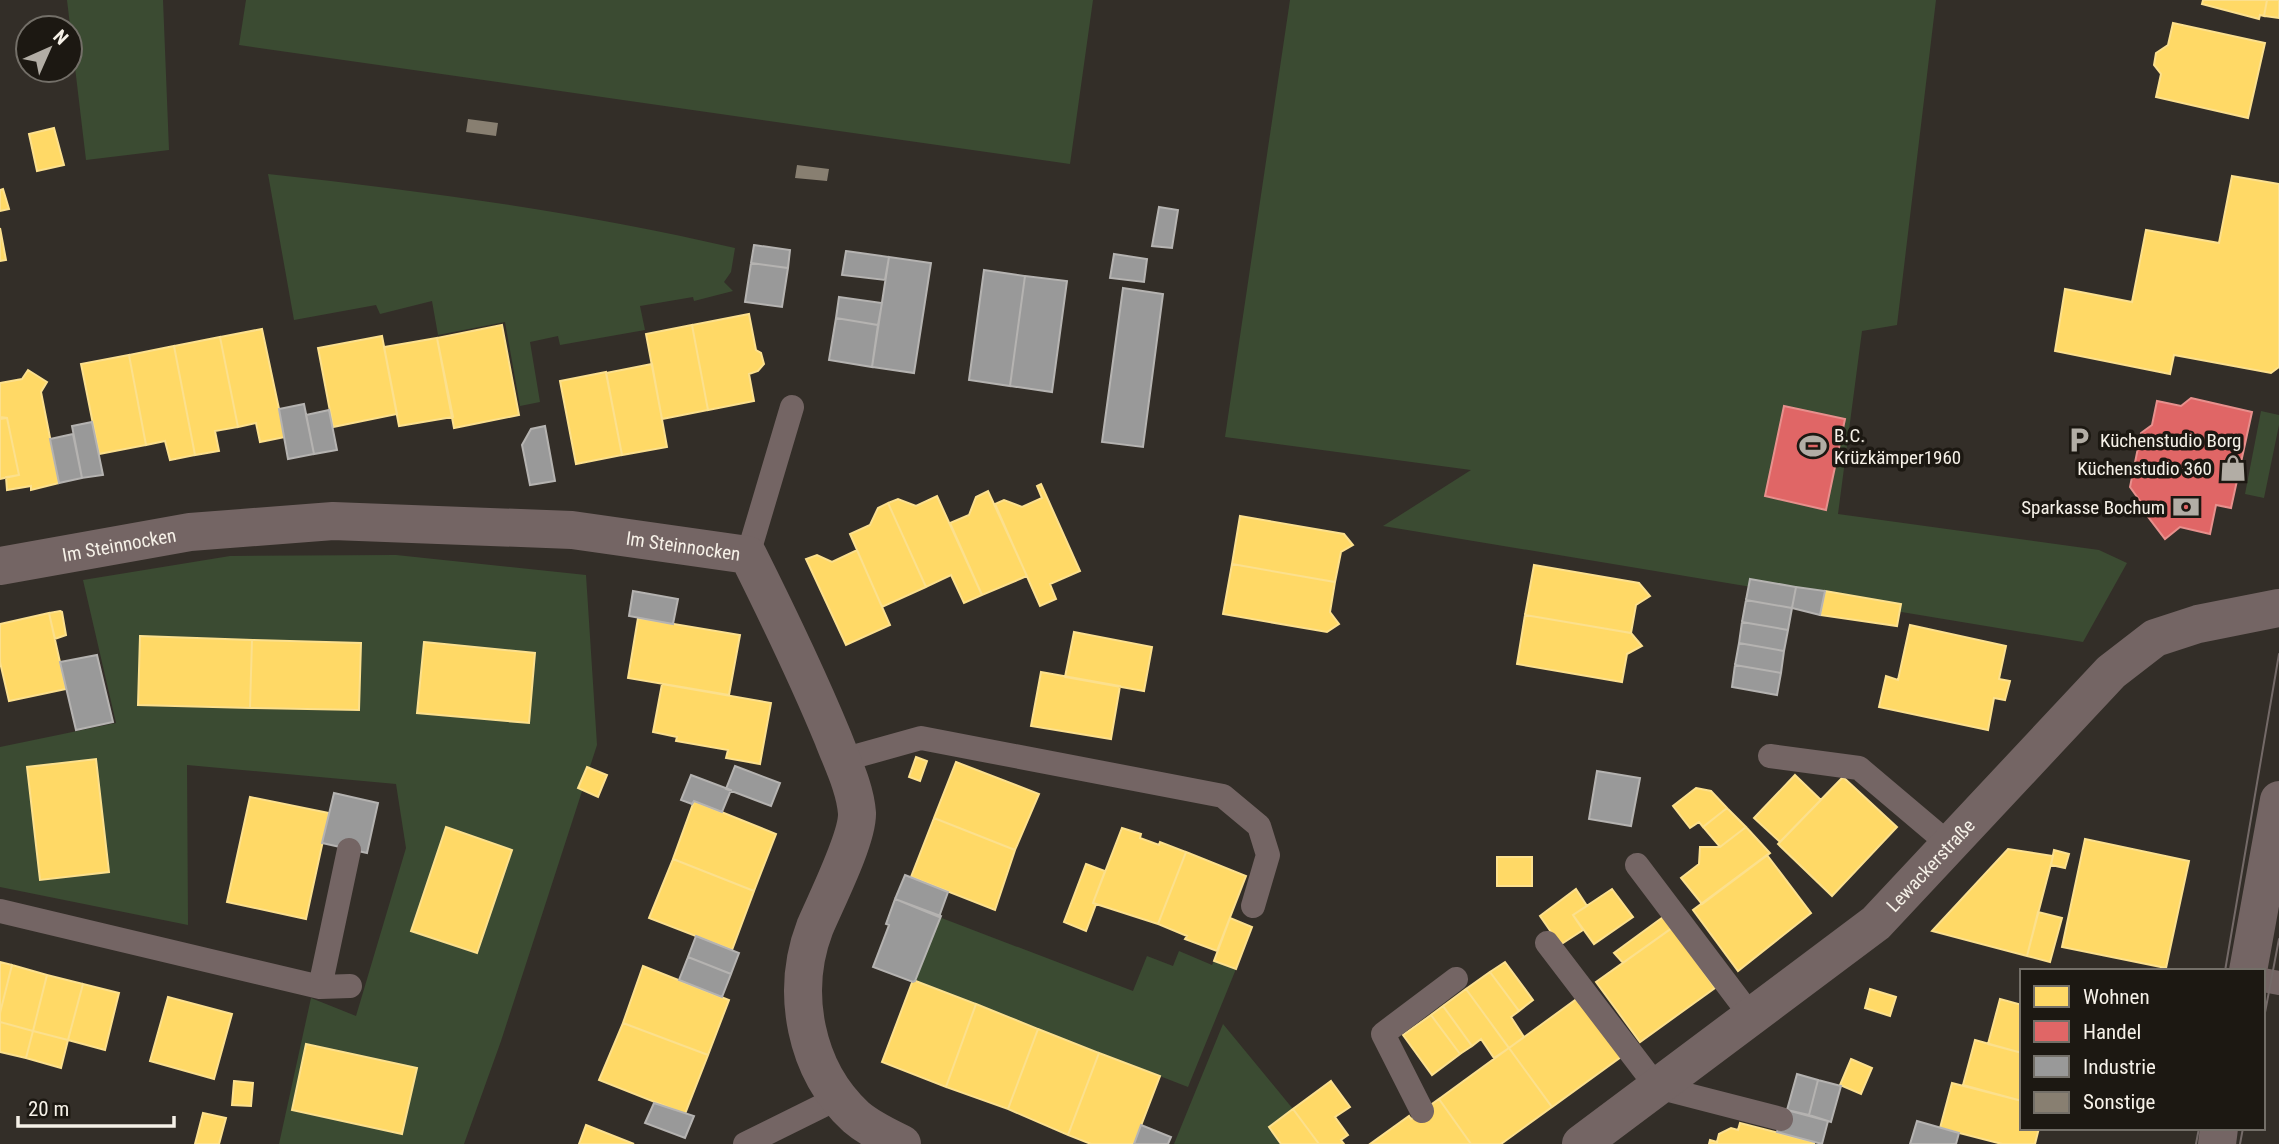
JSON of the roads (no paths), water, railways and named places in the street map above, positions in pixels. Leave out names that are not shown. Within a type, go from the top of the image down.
[{"type":"street","name":"Im Steinnocken","points":[[0,566],[190,532],[333,521],[572,530],[748,555],[810,682],[842,760],[857,809],[856,825],[805,957],[803,1005],[816,1060],[838,1098],[857,1118],[902,1144]]},
{"type":"street","name":"Lewackerstraße","points":[[1581,1144],[1876,923],[2110,672],[2155,638],[2198,624],[2279,608]]},
{"type":"street","points":[[2248,969],[2279,800]]},
{"type":"lane","points":[[748,555],[792,407]]},
{"type":"lane","points":[[842,760],[921,738],[1223,796],[1259,826],[1268,855],[1253,906]]},
{"type":"lane","points":[[1770,756],[1859,768],[1950,845]]},
{"type":"lane","points":[[320,987],[349,850]]},
{"type":"lane","points":[[1637,864],[1751,1016]]},
{"type":"lane","points":[[0,911],[320,987],[350,986]]},
{"type":"lane","points":[[1547,943],[1657,1087],[1781,1119]]},
{"type":"lane","points":[[1422,1111],[1383,1034],[1456,979]]},
{"type":"lane","points":[[745,1144],[838,1098]]},
{"type":"tram line","points":[[2225,969],[2279,654]]},
{"type":"tram line","points":[[2265,1012],[2279,939]]},
{"type":"tram line","points":[[2196,1144],[2199,1130]]},
{"type":"tram line","points":[[2240,1144],[2243,1130]]},
{"type":"place","name":"Küchenstudio Borg","points":[[2079,440]]},
{"type":"place","name":"B.C. Krüzkämper1960","points":[[1813,446]]},
{"type":"place","name":"Küchenstudio 360","points":[[2233,468]]},
{"type":"place","name":"Sparkasse Bochum","points":[[2186,507]]}]
